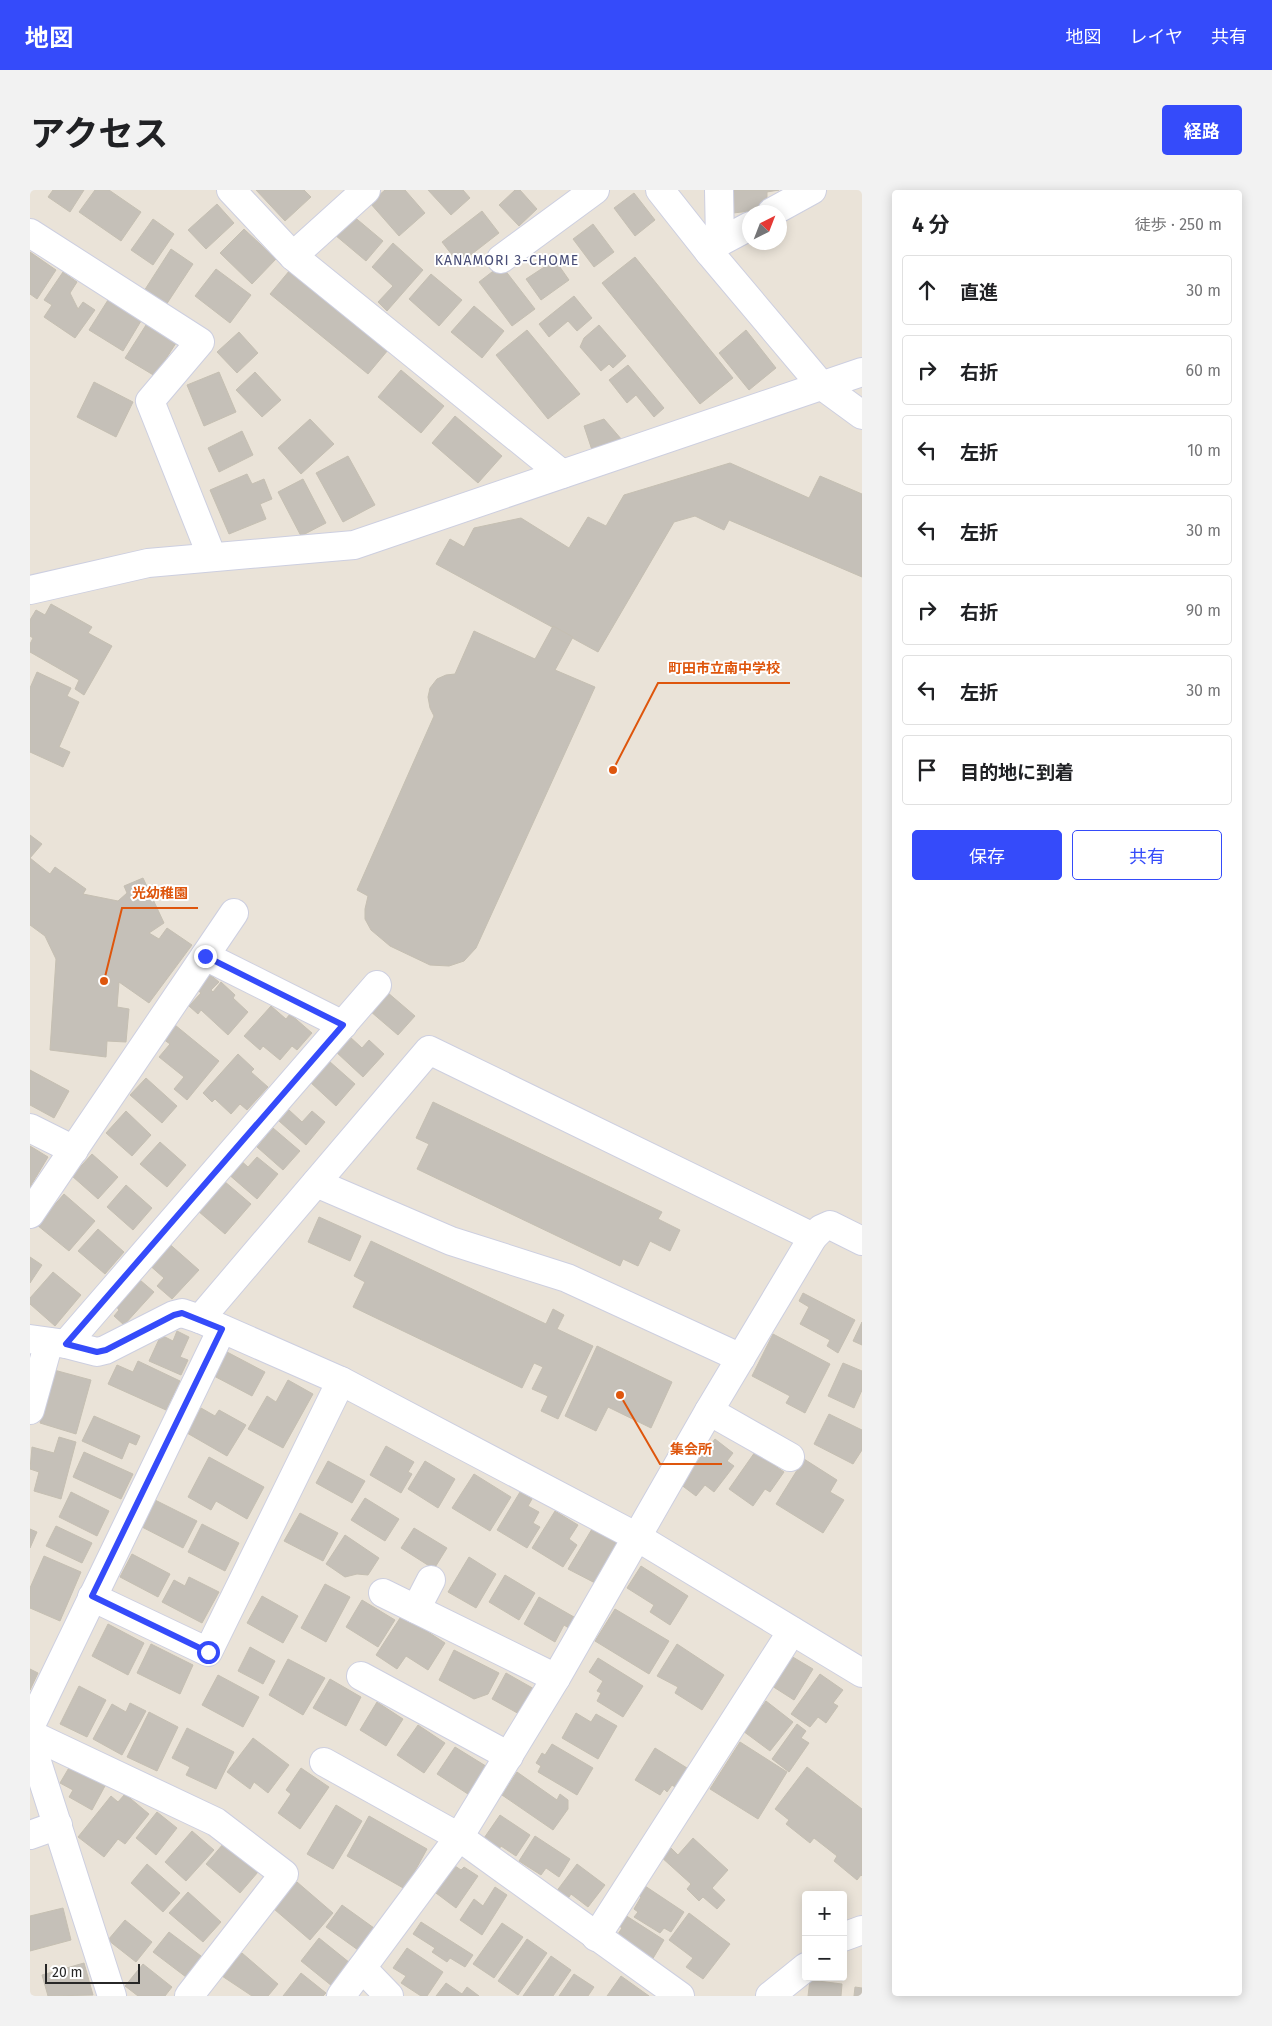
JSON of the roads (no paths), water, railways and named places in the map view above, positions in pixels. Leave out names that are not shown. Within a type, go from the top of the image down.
[{"type":"street","points":[[231,190],[293,256],[562,474]]},
{"type":"street","points":[[293,256],[366,190]]},
{"type":"street","points":[[501,259],[596,190]]},
{"type":"street","points":[[660,190],[715,247],[821,386],[862,416]]},
{"type":"street","points":[[715,247],[719,190]]},
{"type":"street","points":[[785,205],[812,190]]},
{"type":"street","points":[[715,247],[742,231]]},
{"type":"street","points":[[30,233],[200,342],[150,401],[212,556]]},
{"type":"street","points":[[30,590],[148,563],[354,545],[862,372]]},
{"type":"street","points":[[30,1214],[234,913]]},
{"type":"street","points":[[205,956],[343,1025]]},
{"type":"street","points":[[30,1410],[48,1342],[343,1025],[377,985]]},
{"type":"street","points":[[30,1727],[92,1596],[211,1324],[316,1182],[429,1050],[813,1237]]},
{"type":"street","points":[[30,1128],[74,1150]]},
{"type":"street","points":[[316,1182],[451,1241],[567,1278],[740,1358]]},
{"type":"street","points":[[341,1996],[459,1837],[556,1678],[709,1411],[813,1237],[821,1229],[830,1225],[862,1241]]},
{"type":"street","points":[[48,1342],[97,1352],[106,1350],[174,1315],[182,1313],[211,1324],[341,1381],[637,1537],[862,1673]]},
{"type":"street","points":[[92,1596],[208,1652],[341,1381]]},
{"type":"street","points":[[709,1411],[790,1457]]},
{"type":"street","points":[[416,1609],[430,1580]]},
{"type":"street","points":[[383,1593],[556,1678]]},
{"type":"street","points":[[596,1936],[792,1631]]},
{"type":"street","points":[[361,1676],[509,1756]]},
{"type":"street","points":[[30,1734],[216,1822],[284,1874],[189,1996]]},
{"type":"street","points":[[30,1740],[112,1996]]},
{"type":"street","points":[[324,1762],[459,1837],[680,1996]]},
{"type":"street","points":[[30,1835],[58,1825]]},
{"type":"street","points":[[846,1936],[862,1930]]},
{"type":"street","points":[[362,1968],[389,1996]]},
{"type":"street","points":[[770,1996],[802,1970]]},
{"type":"place","name":"町田市立南中学校","points":[[613,770]]},
{"type":"place","name":"光幼稚園","points":[[104,981]]},
{"type":"place","name":"集会所","points":[[620,1395]]},
{"type":"district","name":"KANAMORI 3-CHOME","points":[[507,260]]}]
